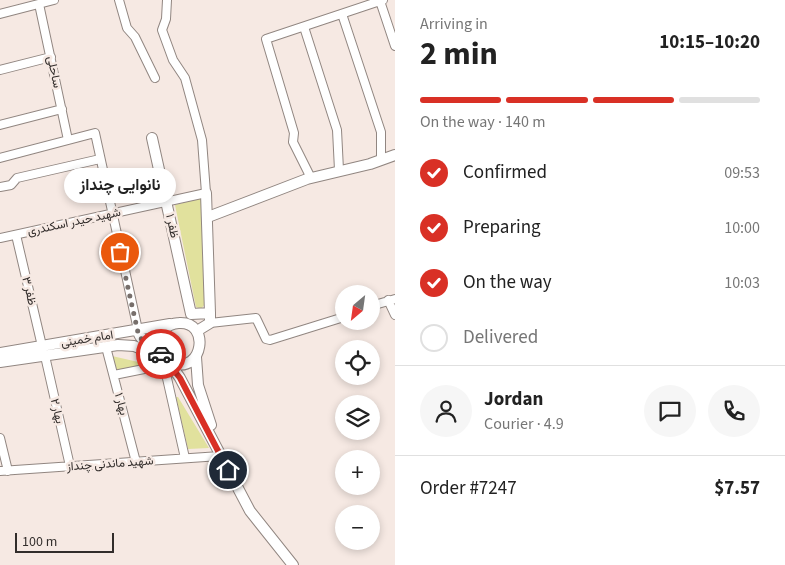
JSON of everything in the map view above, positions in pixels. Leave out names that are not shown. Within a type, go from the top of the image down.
[{"type":"street","points":[[0,14],[54,0]]},
{"type":"street","points":[[119,0],[127,28],[135,37],[156,78]]},
{"type":"street","points":[[167,0],[166,19],[162,30],[172,60],[185,78],[202,140],[208,217],[210,318],[197,332]]},
{"type":"street","points":[[311,178],[293,142],[294,133],[266,39],[382,0],[395,46]]},
{"type":"street","name":"ساحلی","points":[[39,4],[68,140]]},
{"type":"street","points":[[342,14],[381,132],[381,160]]},
{"type":"street","points":[[304,26],[337,130],[340,170]]},
{"type":"street","points":[[0,70],[51,57]]},
{"type":"street","points":[[0,125],[62,109]]},
{"type":"street","points":[[0,158],[95,133],[139,337],[166,359],[178,364],[185,364],[196,357]]},
{"type":"street","name":"ظفر ۱","points":[[152,138],[167,202],[189,319]]},
{"type":"street","points":[[208,217],[311,178],[395,155]]},
{"type":"street","points":[[0,187],[11,184],[17,178],[100,159]]},
{"type":"street","name":"شهید حیدر اسکندری","points":[[0,238],[206,193]]},
{"type":"street","name":"ظفر ۳","points":[[16,235],[44,351]]},
{"type":"street","points":[[391,299],[395,315]]},
{"type":"street","points":[[293,565],[250,511],[180,378],[160,349],[160,336],[168,326],[189,319],[256,318],[266,339],[270,340],[335,319]]},
{"type":"street","points":[[189,319],[197,332],[201,344],[196,357],[199,388],[215,433],[253,509],[298,565]]},
{"type":"street","name":"امام خمینی","points":[[0,362],[138,330],[173,324]]},
{"type":"street","name":"بهار ۱","points":[[106,346],[136,462]]},
{"type":"street","name":"امام خمینی","points":[[0,353],[134,346],[166,359]]},
{"type":"street","name":"بهار ۲","points":[[44,351],[70,466]]},
{"type":"street","points":[[114,375],[164,365],[184,458]]},
{"type":"street","points":[[188,394],[190,386],[194,385],[199,388]]},
{"type":"street","points":[[0,438],[4,471]]},
{"type":"street","name":"شهید ماندنی چنداز","points":[[4,471],[220,456]]},
{"type":"green space","points":[[201,198],[205,304],[201,309],[196,307],[175,205]]},
{"type":"green space","points":[[112,356],[147,364],[147,365],[117,370]]},
{"type":"green space","points":[[176,397],[178,397],[209,448],[188,449]]},
{"type":"way so far","points":[[120,252],[139,337],[161,354]]},
{"type":"place","name":"نانوایی چنداز","points":[[120,252]]},
{"type":"route","points":[[161,354],[180,378],[228,470]]}]
